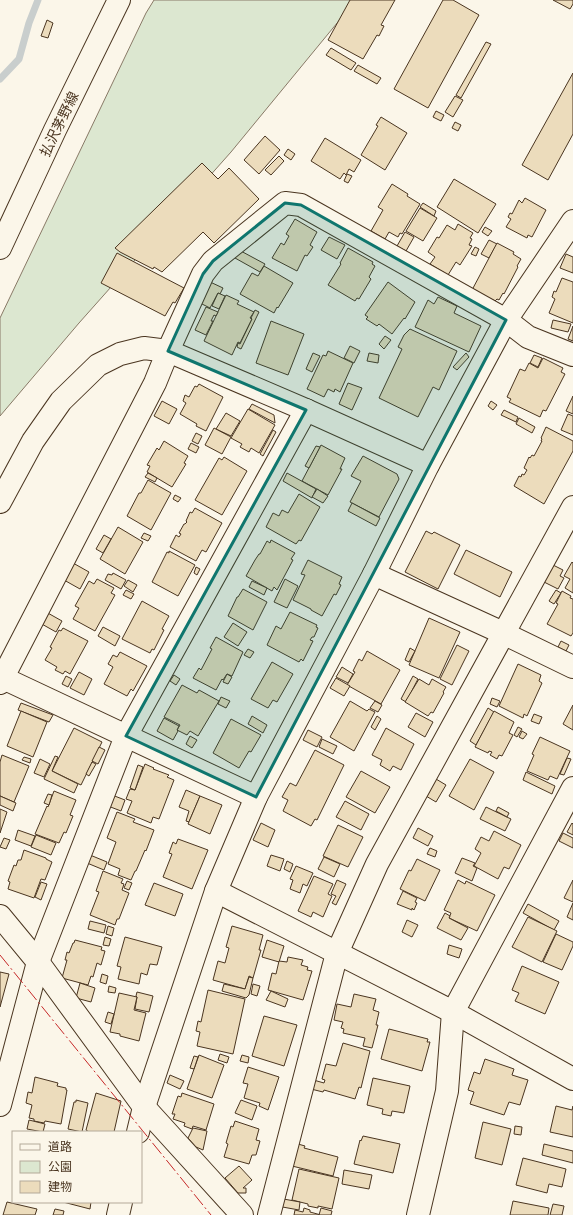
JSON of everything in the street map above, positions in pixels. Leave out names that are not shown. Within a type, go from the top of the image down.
[{"type":"street","name":"払沢茅野線","points":[[0,248],[55,130],[119,0]]},
{"type":"street","points":[[256,797],[126,736],[1,680],[155,383],[203,274],[213,261],[285,203],[301,205],[506,320],[528,337],[573,355]]},
{"type":"street","points":[[138,1131],[144,1107],[216,891],[256,797],[374,574],[428,465],[506,320],[573,221]]},
{"type":"street","points":[[0,502],[32,441],[61,401],[98,365],[120,354],[144,348],[168,351],[306,410],[428,465]]},
{"type":"street","points":[[0,1105],[38,962],[126,736],[306,410]]},
{"type":"street","points":[[269,1215],[337,953],[377,864],[573,507]]},
{"type":"street","points":[[374,574],[504,633],[573,667]]},
{"type":"street","points":[[418,1215],[447,1091],[453,1012],[573,788]]},
{"type":"street","points":[[216,891],[453,1012],[573,1079]]},
{"type":"street","points":[[0,916],[38,962],[144,1107],[242,1215]]},
{"type":"street","points":[[118,1215],[121,1203]]},
{"type":"highlighted area","points":[[285,203],[301,205],[506,320],[256,797],[126,736],[306,410],[168,351],[203,274],[213,261]]},
{"type":"green space","points":[[154,0],[356,0],[231,152],[79,323],[0,416],[0,318],[146,13]]},
{"type":"building","points":[[350,0],[395,0],[381,25],[384,26],[379,36],[377,35],[363,59],[328,40]]},
{"type":"building","points":[[443,0],[453,0],[479,15],[428,108],[394,89]]},
{"type":"building","points":[[553,0],[573,0],[573,4],[570,9]]},
{"type":"building","points":[[47,20],[53,23],[48,38],[41,36]]},
{"type":"building","points":[[486,42],[491,44],[461,98],[456,95]]},
{"type":"building","points":[[331,48],[356,63],[351,70],[326,55]]},
{"type":"building","points":[[358,65],[381,78],[377,84],[354,71]]},
{"type":"building","points":[[573,73],[573,134],[548,180],[522,165]]},
{"type":"building","points":[[455,96],[463,100],[453,117],[445,112]]},
{"type":"building","points":[[436,111],[444,115],[441,121],[433,117]]},
{"type":"building","points":[[381,117],[407,133],[385,170],[361,155],[378,126],[376,125]]},
{"type":"building","points":[[455,122],[461,125],[458,131],[452,128]]},
{"type":"building","points":[[265,136],[280,150],[259,174],[244,160]]},
{"type":"building","points":[[325,138],[361,160],[354,172],[349,169],[346,175],[344,173],[340,179],[311,161]]},
{"type":"building","points":[[288,149],[295,154],[291,160],[284,155]]},
{"type":"building","points":[[279,156],[284,161],[271,175],[265,170]]},
{"type":"building","points":[[202,163],[218,179],[229,168],[259,199],[214,243],[203,232],[162,272],[154,267],[153,269],[115,248]]},
{"type":"building","points":[[347,174],[352,176],[348,183],[344,181]]},
{"type":"building","points":[[454,179],[496,204],[478,233],[437,207]]},
{"type":"building","points":[[392,184],[420,204],[402,234],[400,233],[398,237],[389,232],[385,239],[371,231],[383,210],[378,207]]},
{"type":"building","points":[[525,198],[546,210],[532,237],[528,235],[527,238],[506,227],[511,219],[508,217],[510,213],[512,214],[519,200],[522,203]]},
{"type":"building","points":[[423,203],[436,211],[434,216],[420,207]]},
{"type":"building","points":[[420,208],[437,218],[423,241],[406,231]]},
{"type":"building","points":[[295,219],[317,232],[310,245],[313,247],[307,256],[305,255],[297,271],[272,258],[281,243],[284,245],[289,236],[286,234]]},
{"type":"building","points":[[458,224],[473,233],[470,238],[472,239],[469,245],[472,246],[460,265],[456,262],[448,275],[430,264],[435,257],[428,252],[437,237],[439,238],[447,225],[455,230]]},
{"type":"building","points":[[485,227],[492,231],[488,236],[482,232]]},
{"type":"building","points":[[405,232],[414,237],[406,251],[397,246]]},
{"type":"building","points":[[329,237],[345,245],[337,259],[321,250]]},
{"type":"building","points":[[489,240],[497,244],[489,258],[481,254]]},
{"type":"building","points":[[497,243],[514,252],[513,254],[521,259],[504,294],[503,293],[499,300],[497,299],[495,301],[490,300],[472,290]]},
{"type":"building","points":[[475,247],[479,249],[476,256],[471,254]]},
{"type":"building","points":[[348,248],[373,262],[372,264],[375,266],[369,277],[371,279],[359,299],[357,298],[355,301],[328,285],[341,264],[340,263]]},
{"type":"building","points":[[239,250],[265,264],[260,272],[235,258]]},
{"type":"building","points":[[117,253],[184,288],[175,303],[173,302],[165,316],[101,283]]},
{"type":"building","points":[[566,254],[573,257],[573,273],[560,268]]},
{"type":"building","points":[[264,266],[293,283],[274,313],[240,294],[252,273],[258,276]]},
{"type":"building","points":[[562,278],[573,282],[573,323],[549,313],[555,299],[552,297],[554,291],[556,292]]},
{"type":"building","points":[[208,281],[223,288],[220,294],[218,293],[210,308],[198,302]]},
{"type":"building","points":[[388,282],[415,302],[405,319],[404,318],[392,334],[379,324],[377,326],[366,319],[368,317],[365,315]]},
{"type":"building","points":[[218,293],[225,296],[219,309],[212,306]]},
{"type":"building","points":[[226,295],[239,301],[237,304],[254,312],[240,343],[238,342],[232,355],[204,341]]},
{"type":"building","points":[[438,297],[457,306],[454,313],[481,326],[469,352],[415,327],[428,300],[434,304]]},
{"type":"building","points":[[206,307],[218,312],[216,316],[214,315],[211,321],[213,321],[206,335],[195,330]]},
{"type":"building","points":[[255,310],[259,312],[241,349],[237,347],[238,343],[240,344]]},
{"type":"building","points":[[553,320],[571,324],[568,332],[551,328]]},
{"type":"building","points":[[271,321],[304,334],[288,375],[256,363]]},
{"type":"building","points":[[573,326],[573,341],[568,339]]},
{"type":"building","points":[[410,329],[457,351],[439,390],[433,387],[418,417],[379,398],[402,349],[398,347],[404,335]]},
{"type":"building","points":[[385,336],[391,340],[384,349],[379,344]]},
{"type":"building","points":[[350,346],[360,351],[354,363],[344,358]]},
{"type":"building","points":[[328,351],[353,363],[340,392],[335,389],[334,392],[328,389],[324,397],[307,389],[323,355],[326,356]]},
{"type":"building","points":[[313,353],[320,356],[312,372],[306,369]]},
{"type":"building","points":[[369,353],[379,355],[378,363],[367,361]]},
{"type":"building","points":[[466,353],[469,357],[457,370],[453,367]]},
{"type":"building","points":[[534,355],[542,358],[538,367],[530,363]]},
{"type":"building","points":[[543,358],[563,368],[561,372],[565,374],[546,411],[543,410],[540,417],[509,402],[511,399],[507,397],[520,369],[525,371],[529,363],[538,368]]},
{"type":"building","points":[[348,383],[362,388],[352,410],[339,404]]},
{"type":"building","points":[[199,384],[223,397],[206,431],[196,426],[197,424],[180,414],[186,403],[183,401],[185,395],[189,397],[195,386],[197,387]]},
{"type":"building","points":[[573,396],[573,414],[566,411]]},
{"type":"building","points":[[162,401],[177,409],[169,424],[154,416]]},
{"type":"building","points":[[491,401],[497,405],[493,410],[488,406]]},
{"type":"building","points":[[252,404],[274,415],[275,423],[249,409]]},
{"type":"building","points":[[248,409],[275,425],[259,453],[251,448],[249,452],[240,447],[242,444],[231,438]]},
{"type":"building","points":[[504,410],[518,417],[516,422],[501,415]]},
{"type":"building","points":[[226,413],[240,421],[231,436],[216,429]]},
{"type":"building","points":[[568,414],[573,416],[573,435],[561,430]]},
{"type":"building","points":[[519,418],[535,427],[532,433],[516,424]]},
{"type":"building","points":[[546,427],[573,441],[573,451],[544,504],[514,486],[519,476],[521,477],[522,474],[524,475],[527,470],[524,468],[529,457],[530,458],[532,455],[534,456],[542,441],[541,438]]},
{"type":"building","points":[[214,428],[231,437],[222,454],[205,445]]},
{"type":"building","points":[[273,430],[276,432],[263,456],[260,454]]},
{"type":"building","points":[[196,433],[202,436],[198,444],[192,441]]},
{"type":"building","points":[[164,441],[188,456],[184,463],[186,464],[172,487],[147,472],[150,466],[147,465],[157,448],[159,450]]},
{"type":"building","points":[[191,443],[199,447],[196,453],[188,449]]},
{"type":"building","points":[[321,445],[345,458],[340,469],[342,469],[328,495],[302,481]]},
{"type":"building","points":[[316,446],[320,447],[309,468],[305,466]]},
{"type":"building","points":[[363,456],[397,474],[399,479],[379,517],[350,502],[361,481],[351,476]]},
{"type":"building","points":[[224,457],[247,471],[222,515],[195,500],[219,458],[222,460]]},
{"type":"building","points":[[148,473],[157,478],[155,482],[145,477]]},
{"type":"building","points":[[287,473],[316,489],[312,498],[283,481]]},
{"type":"building","points":[[148,480],[171,493],[151,530],[127,516],[139,493],[141,493]]},
{"type":"building","points":[[317,489],[328,496],[323,503],[312,497]]},
{"type":"building","points":[[299,494],[320,507],[301,541],[299,540],[296,544],[266,527],[273,513],[279,516],[282,510],[288,513]]},
{"type":"building","points":[[175,495],[181,498],[178,502],[173,499]]},
{"type":"building","points":[[352,503],[380,518],[376,526],[348,511]]},
{"type":"building","points":[[195,508],[222,523],[206,552],[202,550],[196,561],[170,547],[176,535],[179,537],[181,534],[179,533],[184,524],[187,522],[186,521],[190,512],[192,513]]},
{"type":"building","points":[[118,527],[143,542],[125,574],[100,559]]},
{"type":"building","points":[[426,531],[432,534],[434,532],[460,545],[438,589],[405,572]]},
{"type":"building","points":[[144,533],[151,536],[148,541],[141,538]]},
{"type":"building","points":[[104,535],[111,539],[103,553],[96,549]]},
{"type":"building","points":[[271,540],[295,553],[291,559],[293,560],[277,590],[274,587],[272,591],[246,576],[267,541],[270,543]]},
{"type":"building","points":[[466,550],[512,572],[500,597],[454,574]]},
{"type":"building","points":[[169,551],[195,565],[178,596],[152,582],[167,552],[169,553]]},
{"type":"building","points":[[308,560],[342,577],[339,584],[341,585],[336,595],[334,594],[322,616],[293,600],[305,575],[301,574]]},
{"type":"building","points":[[572,562],[573,593],[565,588],[570,579],[564,576]]},
{"type":"building","points":[[73,563],[89,572],[80,589],[64,580]]},
{"type":"building","points":[[551,564],[563,570],[560,576],[564,578],[558,589],[542,581]]},
{"type":"building","points":[[196,567],[200,569],[197,575],[194,573]]},
{"type":"building","points":[[113,573],[126,580],[121,589],[105,580],[108,574],[112,575]]},
{"type":"building","points":[[97,579],[114,588],[111,593],[115,595],[95,631],[73,619],[79,608],[75,606],[89,581],[94,584]]},
{"type":"building","points":[[285,579],[298,586],[287,608],[274,602]]},
{"type":"building","points":[[128,580],[137,585],[133,592],[124,586]]},
{"type":"building","points":[[252,581],[267,588],[264,595],[249,587]]},
{"type":"building","points":[[243,589],[267,602],[253,630],[228,616],[237,597]]},
{"type":"building","points":[[126,590],[134,594],[131,599],[123,595]]},
{"type":"building","points":[[556,590],[561,593],[554,604],[549,601]]},
{"type":"building","points":[[562,591],[571,596],[570,598],[573,599],[573,633],[571,636],[547,624],[558,604],[556,603]]},
{"type":"building","points":[[142,601],[169,616],[154,650],[152,649],[150,653],[122,639]]},
{"type":"building","points":[[46,612],[62,621],[56,632],[40,623]]},
{"type":"building","points":[[290,612],[317,625],[316,627],[318,628],[314,637],[310,640],[313,641],[303,661],[301,659],[299,662],[267,645],[276,626],[281,629]]},
{"type":"building","points":[[429,618],[460,632],[439,678],[409,665]]},
{"type":"building","points":[[233,623],[247,632],[238,646],[224,637]]},
{"type":"building","points":[[103,627],[120,636],[115,646],[98,636]]},
{"type":"building","points":[[63,628],[88,641],[70,674],[65,671],[63,674],[55,670],[57,667],[45,660],[52,648],[50,647],[59,630],[61,631]]},
{"type":"building","points":[[216,637],[243,652],[232,676],[227,674],[223,680],[222,679],[216,690],[193,678],[199,668],[201,670],[212,649],[210,648]]},
{"type":"building","points":[[561,641],[569,645],[566,651],[558,647]]},
{"type":"building","points":[[457,645],[469,651],[452,685],[440,679]]},
{"type":"building","points":[[410,648],[415,651],[409,662],[405,660]]},
{"type":"building","points":[[248,649],[254,652],[250,658],[244,655]]},
{"type":"building","points":[[367,651],[400,670],[381,704],[347,685],[355,672],[353,671],[359,659],[362,661]]},
{"type":"building","points":[[120,652],[147,666],[133,691],[131,689],[127,696],[104,684],[113,667],[108,664],[113,655],[117,657]]},
{"type":"building","points":[[272,662],[293,674],[277,702],[273,700],[268,708],[251,699]]},
{"type":"building","points":[[518,664],[541,675],[539,681],[542,683],[527,716],[524,714],[523,718],[499,706]]},
{"type":"building","points":[[342,667],[353,674],[348,683],[336,677]]},
{"type":"building","points":[[79,672],[92,679],[84,695],[70,688]]},
{"type":"building","points":[[227,674],[232,677],[228,684],[223,682]]},
{"type":"building","points":[[174,675],[180,679],[176,685],[170,681]]},
{"type":"building","points":[[66,676],[72,679],[68,687],[62,684]]},
{"type":"building","points":[[413,676],[418,679],[406,702],[401,699]]},
{"type":"building","points":[[336,678],[350,686],[344,696],[330,688]]},
{"type":"building","points":[[419,679],[429,685],[432,679],[446,687],[433,713],[431,712],[428,716],[405,702]]},
{"type":"building","points":[[182,685],[197,693],[199,690],[219,701],[198,736],[190,731],[187,735],[177,730],[180,725],[164,717]]},
{"type":"building","points":[[221,697],[230,701],[226,708],[218,704]]},
{"type":"building","points":[[492,698],[500,701],[497,707],[490,704]]},
{"type":"building","points":[[350,701],[367,711],[369,709],[375,712],[354,751],[330,737]]},
{"type":"building","points":[[375,701],[382,705],[378,712],[370,708]]},
{"type":"building","points":[[21,703],[53,715],[49,722],[18,710]]},
{"type":"building","points":[[573,705],[573,730],[563,724]]},
{"type":"building","points":[[488,708],[494,712],[476,745],[470,741]]},
{"type":"building","points":[[21,711],[47,722],[33,757],[7,746]]},
{"type":"building","points":[[494,711],[514,722],[509,733],[513,735],[502,756],[499,755],[497,759],[490,755],[492,752],[489,751],[488,753],[475,747]]},
{"type":"building","points":[[416,713],[433,722],[425,737],[408,727]]},
{"type":"building","points":[[534,714],[542,717],[539,724],[531,721]]},
{"type":"building","points":[[252,716],[267,725],[263,733],[248,724]]},
{"type":"building","points":[[377,716],[381,719],[375,730],[371,727]]},
{"type":"building","points":[[164,718],[179,726],[173,740],[157,731]]},
{"type":"building","points":[[231,719],[261,735],[239,768],[213,753]]},
{"type":"building","points":[[518,727],[522,729],[517,737],[514,735]]},
{"type":"building","points":[[74,728],[102,742],[81,785],[52,771]]},
{"type":"building","points":[[386,728],[414,744],[401,770],[393,766],[390,771],[380,765],[382,760],[372,755]]},
{"type":"building","points":[[308,730],[322,737],[317,747],[303,740]]},
{"type":"building","points":[[522,731],[527,734],[523,739],[519,737]]},
{"type":"building","points":[[190,736],[197,740],[192,748],[186,744]]},
{"type":"building","points":[[540,737],[570,751],[557,779],[550,776],[548,780],[527,771],[534,755],[532,754]]},
{"type":"building","points":[[322,739],[337,746],[333,754],[319,747]]},
{"type":"building","points":[[99,747],[105,750],[98,764],[92,761]]},
{"type":"building","points":[[315,750],[344,765],[317,820],[315,819],[311,826],[283,811],[288,800],[282,797],[290,783],[296,786]]},
{"type":"building","points":[[2,755],[29,766],[14,802],[0,796],[0,762]]},
{"type":"building","points":[[55,756],[58,757],[52,771],[78,784],[74,793],[44,779]]},
{"type":"building","points":[[24,757],[31,759],[30,763],[22,760]]},
{"type":"building","points":[[567,758],[571,759],[564,775],[560,774]]},
{"type":"building","points":[[40,759],[50,764],[44,777],[34,773]]},
{"type":"building","points":[[470,759],[494,772],[474,810],[449,796]]},
{"type":"building","points":[[92,762],[96,764],[89,776],[86,774]]},
{"type":"building","points":[[145,764],[154,768],[153,769],[169,775],[167,777],[174,780],[159,819],[153,817],[151,823],[127,813],[132,801],[126,799],[130,789],[135,790]]},
{"type":"building","points":[[138,765],[143,767],[135,790],[130,788]]},
{"type":"building","points":[[361,771],[390,787],[375,813],[346,797]]},
{"type":"building","points":[[526,772],[555,786],[552,794],[523,780]]},
{"type":"building","points":[[431,776],[446,785],[436,802],[421,793]]},
{"type":"building","points":[[186,790],[200,796],[189,822],[186,821],[189,811],[179,807]]},
{"type":"building","points":[[54,791],[76,800],[70,815],[73,816],[66,833],[64,832],[59,843],[35,834]]},
{"type":"building","points":[[48,794],[52,795],[49,805],[44,803]]},
{"type":"building","points":[[112,795],[125,800],[121,811],[108,806]]},
{"type":"building","points":[[0,796],[16,803],[13,811],[0,805]]},
{"type":"building","points":[[200,796],[222,805],[210,834],[188,824]]},
{"type":"building","points":[[345,801],[369,814],[361,830],[336,817]]},
{"type":"building","points":[[486,807],[511,819],[505,831],[480,819]]},
{"type":"building","points":[[498,807],[509,813],[507,817],[496,811]]},
{"type":"building","points":[[0,809],[7,812],[0,833]]},
{"type":"building","points":[[117,812],[135,819],[133,822],[154,830],[146,851],[145,850],[131,880],[118,875],[120,869],[108,864],[116,842],[107,838]]},
{"type":"building","points":[[261,823],[275,830],[268,847],[253,840]]},
{"type":"building","points":[[572,823],[573,824],[573,835],[567,832]]},
{"type":"building","points":[[338,825],[363,837],[348,867],[323,856]]},
{"type":"building","points":[[418,828],[433,836],[428,846],[413,838]]},
{"type":"building","points":[[18,830],[35,836],[31,846],[15,840]]},
{"type":"building","points":[[494,831],[521,845],[509,869],[504,867],[498,879],[474,866],[481,853],[475,849],[481,837],[489,841]]},
{"type":"building","points":[[563,833],[573,838],[573,848],[559,841]]},
{"type":"building","points":[[36,835],[56,843],[51,855],[31,847]]},
{"type":"building","points":[[4,838],[10,840],[6,849],[0,847]]},
{"type":"building","points":[[178,839],[208,850],[192,889],[163,877],[172,854],[169,853],[173,842],[176,844]]},
{"type":"building","points":[[430,848],[437,851],[435,857],[427,854]]},
{"type":"building","points":[[24,850],[46,858],[52,862],[45,880],[41,879],[34,898],[8,889],[10,882],[8,881],[14,865],[16,866],[18,860],[21,860]]},
{"type":"building","points":[[90,855],[107,862],[104,870],[87,863]]},
{"type":"building","points":[[271,855],[284,859],[280,871],[267,866]]},
{"type":"building","points":[[324,857],[340,864],[334,877],[318,869]]},
{"type":"building","points":[[462,858],[475,863],[473,866],[477,868],[472,881],[455,873]]},
{"type":"building","points":[[417,859],[440,870],[425,901],[400,889],[409,870],[411,871]]},
{"type":"building","points":[[287,861],[293,864],[290,872],[284,869]]},
{"type":"building","points":[[296,866],[313,873],[307,886],[303,884],[300,893],[290,889],[293,880],[290,879]]},
{"type":"building","points":[[103,871],[123,879],[121,883],[124,884],[122,890],[129,893],[119,919],[117,919],[115,925],[90,915],[99,892],[96,891]]},
{"type":"building","points":[[314,876],[333,884],[328,894],[332,896],[323,917],[313,912],[311,917],[298,911]]},
{"type":"building","points":[[337,880],[346,884],[336,905],[332,903],[336,896],[331,894]]},
{"type":"building","points":[[458,880],[465,884],[466,881],[495,895],[477,931],[449,918],[451,913],[444,910]]},
{"type":"building","points":[[573,880],[573,902],[564,898]]},
{"type":"building","points":[[127,881],[132,883],[129,890],[124,888]]},
{"type":"building","points":[[41,882],[47,884],[41,900],[35,897]]},
{"type":"building","points":[[154,883],[183,894],[175,916],[145,905]]},
{"type":"building","points":[[403,891],[417,898],[415,902],[417,903],[414,910],[412,908],[412,910],[397,904]]},
{"type":"building","points":[[573,903],[573,920],[567,917]]},
{"type":"building","points":[[528,904],[559,921],[554,930],[523,913]]},
{"type":"building","points":[[445,913],[450,916],[449,918],[468,928],[461,940],[437,928]]},
{"type":"building","points":[[528,917],[557,931],[542,962],[512,947]]},
{"type":"building","points":[[407,920],[418,925],[412,937],[402,932]]},
{"type":"building","points":[[90,921],[106,925],[104,933],[88,929]]},
{"type":"building","points":[[108,926],[114,928],[112,936],[106,934]]},
{"type":"building","points":[[232,926],[263,935],[259,950],[261,950],[253,978],[249,976],[245,989],[213,980],[218,961],[225,963],[229,948],[226,947]]},
{"type":"building","points":[[556,934],[573,942],[573,946],[562,970],[543,962]]},
{"type":"building","points":[[105,937],[111,939],[109,946],[103,945]]},
{"type":"building","points":[[125,937],[162,947],[157,965],[150,964],[147,975],[141,973],[139,984],[118,979],[121,967],[117,966]]},
{"type":"building","points":[[75,940],[102,947],[101,950],[105,951],[101,965],[97,963],[93,977],[91,976],[88,985],[62,978],[67,960],[65,960],[67,952],[69,953]]},
{"type":"building","points":[[267,940],[284,946],[279,962],[262,957]]},
{"type":"building","points":[[449,945],[462,949],[459,958],[447,954]]},
{"type":"building","points":[[288,957],[303,960],[301,965],[308,967],[307,970],[312,971],[303,1000],[268,990],[272,973],[276,974],[279,961],[287,962]]},
{"type":"building","points":[[522,966],[559,982],[545,1014],[515,1001],[519,993],[512,990]]},
{"type":"building","points":[[0,972],[9,974],[0,1007]]},
{"type":"building","points":[[102,974],[108,976],[106,984],[100,982]]},
{"type":"building","points":[[249,977],[253,978],[249,995],[246,998],[222,991],[224,984],[245,989]]},
{"type":"building","points":[[80,983],[95,988],[91,1002],[76,998]]},
{"type":"building","points":[[253,984],[260,986],[257,996],[251,994]]},
{"type":"building","points":[[109,986],[116,988],[115,993],[108,992]]},
{"type":"building","points":[[208,990],[245,999],[233,1054],[197,1046],[200,1032],[196,1031],[198,1021],[201,1022]]},
{"type":"building","points":[[271,991],[288,999],[285,1007],[266,1000]]},
{"type":"building","points":[[137,992],[153,996],[149,1012],[135,1009]]},
{"type":"building","points":[[119,993],[137,997],[134,1010],[146,1013],[139,1041],[110,1032]]},
{"type":"building","points":[[354,994],[376,999],[373,1010],[379,1012],[376,1025],[378,1025],[372,1048],[363,1046],[365,1038],[343,1033],[344,1029],[341,1028],[343,1022],[334,1020],[337,1004],[351,1007]]},
{"type":"building","points":[[108,1012],[114,1014],[111,1024],[105,1022]]},
{"type":"building","points":[[264,1016],[297,1025],[284,1066],[252,1056]]},
{"type":"building","points":[[389,1029],[428,1039],[427,1042],[430,1042],[422,1071],[381,1059]]},
{"type":"building","points":[[343,1043],[370,1051],[361,1088],[359,1087],[355,1099],[324,1090],[323,1092],[307,1088],[310,1079],[324,1083],[325,1080],[322,1079],[326,1064],[336,1066]]},
{"type":"building","points":[[220,1054],[229,1057],[227,1063],[218,1060]]},
{"type":"building","points":[[199,1055],[224,1065],[212,1098],[187,1089]]},
{"type":"building","points":[[242,1055],[249,1057],[248,1063],[240,1061]]},
{"type":"building","points":[[194,1056],[198,1057],[194,1069],[190,1068]]},
{"type":"building","points":[[485,1059],[514,1069],[512,1075],[528,1080],[520,1105],[509,1102],[504,1115],[470,1104],[474,1092],[468,1090],[474,1072],[480,1074]]},
{"type":"building","points":[[248,1067],[279,1077],[268,1110],[259,1106],[260,1103],[244,1098],[248,1084],[243,1083]]},
{"type":"building","points":[[170,1075],[184,1081],[180,1089],[167,1083]]},
{"type":"building","points":[[35,1077],[58,1083],[57,1086],[66,1088],[67,1090],[61,1124],[45,1121],[44,1123],[34,1121],[34,1119],[29,1118],[32,1105],[26,1103],[28,1092],[32,1093]]},
{"type":"building","points":[[373,1078],[410,1086],[404,1113],[392,1111],[391,1116],[382,1114],[383,1109],[367,1105]]},
{"type":"building","points":[[96,1093],[121,1101],[114,1131],[86,1130]]},
{"type":"building","points":[[182,1093],[214,1104],[206,1130],[193,1126],[192,1129],[184,1126],[185,1123],[173,1119],[175,1114],[172,1114],[178,1096],[181,1097]]},
{"type":"building","points":[[76,1100],[88,1103],[82,1131],[68,1129],[74,1102],[76,1102]]},
{"type":"building","points":[[241,1100],[257,1106],[252,1120],[235,1113]]},
{"type":"building","points":[[556,1106],[572,1110],[573,1106],[573,1137],[550,1132]]},
{"type":"building","points":[[29,1120],[45,1124],[43,1131],[27,1129]]},
{"type":"building","points":[[235,1121],[259,1129],[256,1140],[260,1141],[256,1155],[252,1155],[249,1164],[224,1157],[231,1126],[233,1127]]},
{"type":"building","points":[[483,1122],[511,1129],[502,1165],[475,1158]]},
{"type":"building","points":[[515,1126],[522,1127],[521,1135],[514,1134]]},
{"type":"building","points":[[193,1128],[207,1131],[203,1150],[196,1147],[188,1138]]},
{"type":"building","points":[[363,1136],[400,1144],[393,1173],[354,1164],[360,1140],[361,1141]]},
{"type":"building","points":[[298,1144],[305,1146],[304,1148],[338,1157],[333,1176],[292,1166]]},
{"type":"building","points":[[544,1144],[573,1151],[573,1163],[542,1155]]},
{"type":"building","points":[[523,1158],[566,1169],[562,1187],[549,1184],[547,1193],[516,1185]]},
{"type":"building","points":[[239,1166],[252,1180],[243,1188],[246,1188],[246,1193],[238,1193],[225,1178]]},
{"type":"building","points":[[299,1169],[339,1178],[332,1209],[318,1206],[318,1208],[308,1206],[308,1204],[292,1200]]},
{"type":"building","points":[[344,1170],[372,1175],[369,1189],[342,1184]]},
{"type":"building","points":[[278,1198],[300,1202],[299,1210],[277,1206]]},
{"type":"building","points":[[513,1201],[549,1208],[548,1215],[510,1215]]},
{"type":"building","points":[[7,1202],[37,1209],[35,1215],[3,1215]]},
{"type":"building","points":[[67,1203],[91,1203],[90,1209]]},
{"type":"building","points":[[553,1204],[564,1206],[562,1215],[550,1215]]},
{"type":"building","points":[[304,1208],[310,1210],[310,1212],[321,1215],[294,1215],[295,1210],[303,1212]]},
{"type":"building","points":[[321,1208],[332,1211],[331,1215],[319,1215]]},
{"type":"building","points":[[55,1209],[64,1211],[63,1215],[53,1215]]},
{"type":"waterway","points":[[0,79],[19,59],[29,23],[38,0]]},
{"type":"power","points":[[0,955],[211,1215]]}]
